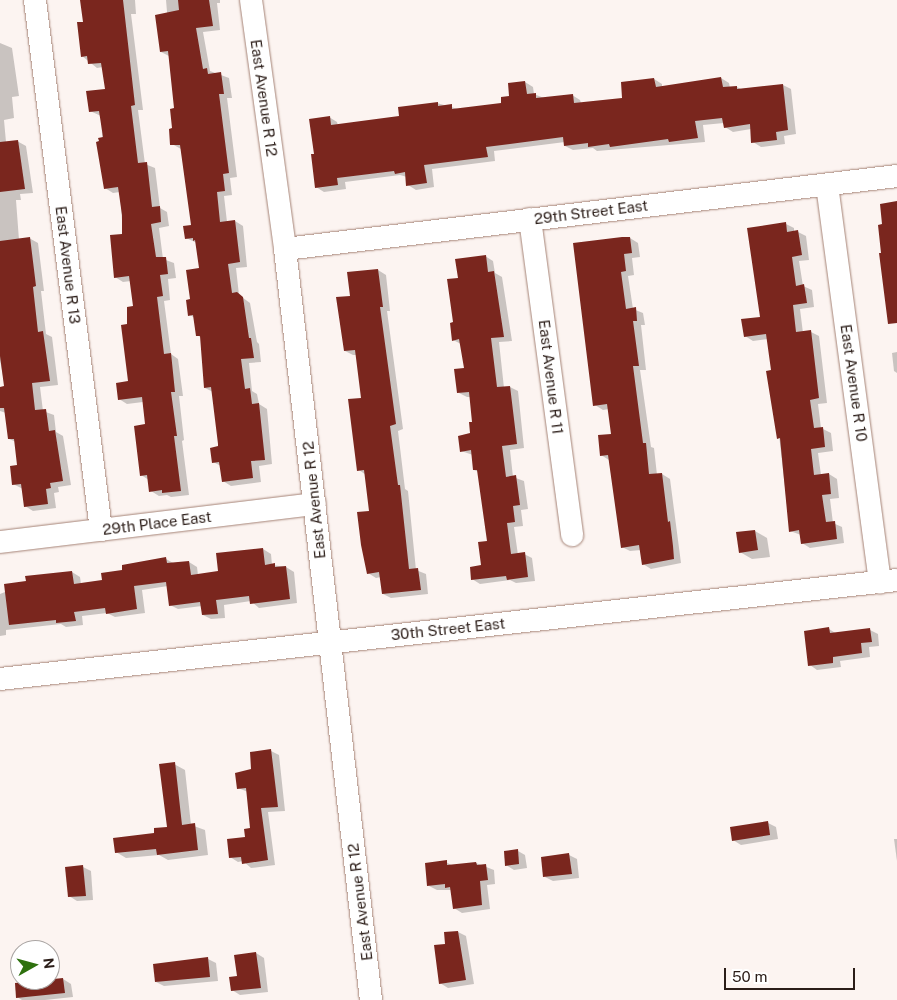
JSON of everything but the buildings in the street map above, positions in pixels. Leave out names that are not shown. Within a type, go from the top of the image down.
[{"type":"street","name":"East Avenue R 13","points":[[35,0],[101,530]]},
{"type":"street","name":"East Avenue R 12","points":[[251,0],[285,249],[371,1000]]},
{"type":"street","name":"29th Street East","points":[[285,249],[897,176]]},
{"type":"street","name":"East Avenue R 10","points":[[827,185],[889,581]]},
{"type":"street","name":"East Avenue R 11","points":[[530,220],[572,535]]},
{"type":"street","name":"29th Place East","points":[[0,542],[315,504]]},
{"type":"street","name":"30th Street East","points":[[0,679],[889,581]]}]
